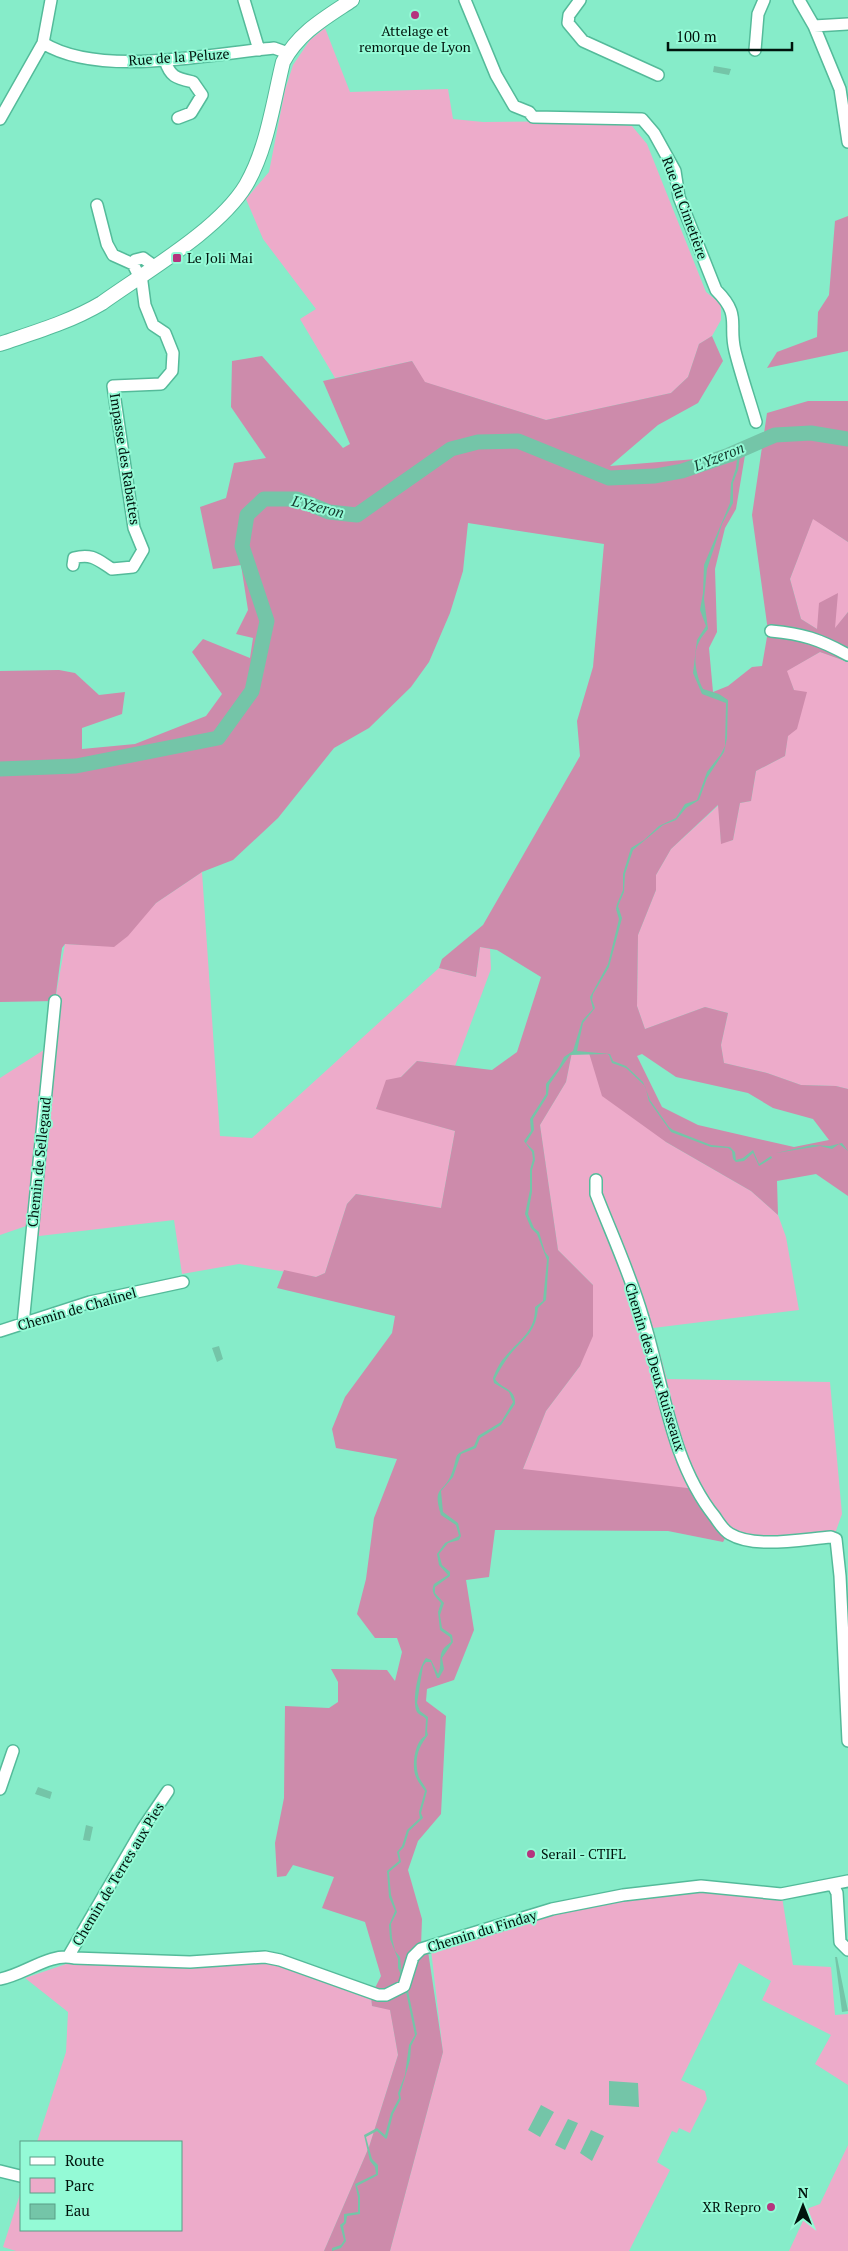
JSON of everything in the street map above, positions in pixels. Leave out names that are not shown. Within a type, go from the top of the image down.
[{"type":"main road","points":[[0,344],[84,314],[212,225],[245,186],[261,152],[283,62],[288,53],[298,39],[310,28],[352,0]]},
{"type":"street","points":[[0,120],[43,44],[51,0]]},
{"type":"street","points":[[244,0],[259,50]]},
{"type":"street","name":"Rue du Cimetière","points":[[466,0],[496,75],[514,106],[529,112],[533,117],[642,119],[654,133],[675,171],[679,197],[716,290],[727,301],[734,321],[734,348],[756,422]]},
{"type":"street","points":[[580,0],[569,15],[568,23],[583,41],[658,75]]},
{"type":"street","points":[[755,50],[758,14],[764,0]]},
{"type":"street","points":[[799,0],[814,26],[845,99],[848,142]]},
{"type":"street","points":[[814,26],[848,24]]},
{"type":"street","name":"Rue de la Peluze","points":[[43,44],[82,59],[140,62],[274,48],[288,53]]},
{"type":"street","points":[[165,60],[168,71],[177,78],[193,82],[202,95],[190,113],[178,118]]},
{"type":"street","points":[[97,205],[107,244],[113,255],[133,264],[138,277]]},
{"type":"street","points":[[133,264],[135,260],[143,258],[154,266]]},
{"type":"street","name":"Impasse des Rabattes","points":[[73,565],[74,558],[84,555],[94,556],[112,569],[133,567],[143,550],[134,528],[114,386],[161,384],[172,372],[173,353],[165,333],[153,325],[145,305],[142,282],[138,277]]},
{"type":"street","points":[[771,631],[801,634],[827,643],[848,655]]},
{"type":"street","name":"Chemin de Sellegaud","points":[[23,1324],[55,1001]]},
{"type":"street","name":"Chemin des Deux Ruisseaux","points":[[596,1180],[596,1194],[644,1318],[676,1443],[696,1489],[711,1512],[728,1534],[741,1539],[762,1542],[831,1537],[836,1539],[840,1576],[848,1741]]},
{"type":"street","name":"Chemin de Chalinel","points":[[0,1331],[114,1296],[183,1282]]},
{"type":"street","points":[[0,1789],[13,1751]]},
{"type":"street","name":"Chemin de Terres aux Pies","points":[[68,1957],[143,1828],[168,1791]]},
{"type":"street","name":"Chemin du Finday","points":[[0,1979],[11,1977],[48,1961],[68,1957],[190,1962],[265,1957],[280,1960],[378,1995],[386,1995],[405,1983],[412,1957],[421,1949],[552,1909],[623,1895],[701,1886],[781,1894],[848,1881]]},
{"type":"street","points":[[833,1885],[836,1893],[840,1942],[848,1950]]},
{"type":"street","points":[[0,2171],[20,2176]]},
{"type":"green space","points":[[325,28],[350,92],[448,89],[453,119],[483,122],[594,121],[632,126],[647,144],[706,292],[721,304],[721,320],[712,336],[699,344],[688,377],[671,393],[546,420],[424,382],[412,361],[335,378],[300,319],[316,309],[263,239],[246,199],[269,172],[285,90],[293,65],[310,40]]},
{"type":"green space","points":[[813,518],[848,542],[848,612],[835,629],[817,629],[801,619],[790,579]]},
{"type":"green space","points":[[820,652],[848,662],[848,1089],[836,1086],[801,1085],[767,1073],[724,1063],[721,1045],[728,1013],[705,1007],[645,1029],[637,1006],[638,935],[656,890],[656,875],[671,849],[719,805],[721,843],[733,840],[740,803],[751,801],[756,771],[785,756],[794,690],[786,671]]},
{"type":"green space","points":[[202,872],[220,1136],[252,1138],[439,968],[476,977],[480,947],[490,949],[491,969],[455,1066],[417,1061],[401,1077],[376,1108],[455,1131],[441,1208],[356,1194],[347,1204],[325,1273],[316,1277],[239,1264],[182,1274],[174,1220],[31,1237],[32,1224],[0,1235],[0,1078],[50,1046],[55,1001],[65,944],[114,946],[156,903]]},
{"type":"green space","points":[[572,1052],[589,1053],[666,1142],[751,1191],[778,1215],[786,1237],[799,1310],[653,1328],[667,1379],[830,1382],[842,1514],[832,1542],[781,1545],[728,1541],[728,1533],[523,1469],[546,1411],[580,1366],[593,1285],[558,1250],[540,1125],[566,1082]]},
{"type":"green space","points":[[701,1890],[782,1897],[793,1965],[831,1967],[835,2015],[848,2014],[848,2085],[815,2064],[831,2035],[762,2000],[771,1981],[739,1963],[681,2080],[705,2091],[707,2099],[690,2133],[679,2128],[677,2133],[672,2131],[657,2162],[670,2170],[629,2251],[390,2251],[443,2052],[431,1950],[545,1916],[647,1895]]},
{"type":"green space","points":[[262,1961],[371,1996],[372,2006],[390,2009],[398,2055],[369,2147],[324,2251],[16,2251],[3,2247],[20,2194],[20,2231],[182,2231],[182,2141],[37,2141],[66,2052],[68,2012],[25,1978],[72,1962],[191,1968]]},
{"type":"green space","points":[[848,2145],[848,2251],[789,2251],[809,2208],[820,2204]]},
{"type":"shaded area","points":[[848,216],[848,351],[767,368],[777,352],[817,337],[818,312],[829,295],[835,221]]},
{"type":"shaded area","points":[[712,336],[723,361],[698,403],[658,425],[610,466],[745,455],[736,509],[725,528],[715,569],[717,632],[709,648],[713,692],[728,686],[752,667],[762,666],[768,631],[752,515],[767,413],[808,401],[848,401],[848,542],[813,519],[790,579],[801,619],[817,629],[819,603],[838,593],[835,628],[848,612],[848,662],[820,652],[787,671],[794,690],[807,692],[797,729],[788,736],[785,756],[756,771],[751,801],[740,803],[733,840],[721,844],[718,805],[671,849],[656,875],[656,890],[638,935],[637,1006],[645,1029],[705,1007],[728,1013],[721,1045],[724,1063],[767,1073],[801,1085],[836,1086],[848,1089],[848,1196],[816,1174],[777,1181],[778,1215],[751,1191],[666,1142],[602,1096],[589,1053],[572,1052],[566,1082],[540,1125],[558,1250],[593,1285],[593,1336],[580,1366],[546,1411],[523,1469],[696,1489],[728,1533],[723,1542],[668,1531],[495,1530],[489,1577],[466,1580],[474,1630],[454,1680],[427,1689],[426,1701],[446,1716],[441,1814],[418,1841],[408,1870],[422,1919],[421,1946],[428,1951],[443,2052],[390,2251],[324,2251],[369,2147],[398,2055],[390,2010],[372,2006],[371,1996],[381,1976],[365,1922],[322,1908],[334,1877],[293,1865],[286,1876],[277,1877],[275,1843],[284,1798],[285,1706],[329,1708],[338,1702],[338,1682],[331,1669],[387,1670],[395,1681],[402,1652],[397,1638],[375,1638],[357,1614],[366,1579],[374,1518],[397,1459],[336,1448],[332,1429],[345,1397],[392,1333],[395,1316],[277,1288],[284,1270],[316,1277],[325,1273],[347,1204],[356,1194],[441,1208],[455,1131],[376,1109],[386,1080],[401,1077],[417,1061],[492,1070],[517,1052],[541,977],[497,950],[480,947],[476,977],[439,968],[442,959],[483,925],[580,756],[577,721],[593,667],[604,544],[468,523],[463,571],[450,613],[429,662],[411,687],[369,728],[334,748],[278,818],[233,860],[202,872],[156,903],[128,936],[114,947],[65,944],[62,948],[55,1001],[0,1002],[0,671],[59,670],[75,673],[99,695],[125,692],[122,714],[82,728],[82,749],[135,744],[206,716],[222,694],[192,652],[203,639],[250,658],[253,638],[236,634],[248,610],[241,565],[213,569],[200,507],[226,498],[234,463],[266,458],[231,407],[232,361],[262,356],[343,448],[350,444],[323,381],[412,361],[425,382],[546,420],[671,393],[688,377],[699,344]],"holes":[[[642,1054],[676,1077],[748,1093],[773,1108],[813,1119],[829,1140],[794,1147],[698,1125],[662,1107],[637,1056]]]},
{"type":"water","points":[[714,66],[731,69],[729,75],[713,72]]},
{"type":"water","points":[[741,449],[738,470],[733,483],[733,503],[722,524],[707,569],[704,599],[708,629],[700,640],[695,659],[698,678],[703,689],[719,694],[728,700],[727,738],[724,752],[707,778],[699,800],[686,808],[676,820],[663,825],[633,850],[625,874],[624,892],[618,906],[622,918],[609,967],[593,994],[592,1000],[595,1008],[583,1023],[577,1051],[610,1054],[613,1061],[626,1066],[644,1085],[626,1068],[612,1063],[607,1054],[570,1055],[549,1085],[548,1095],[533,1119],[534,1130],[526,1143],[534,1151],[535,1160],[532,1170],[532,1192],[528,1214],[534,1228],[539,1232],[545,1252],[549,1257],[546,1300],[538,1308],[535,1322],[530,1332],[508,1357],[495,1379],[511,1392],[515,1399],[515,1404],[501,1425],[480,1438],[476,1448],[461,1454],[453,1477],[441,1491],[443,1512],[458,1523],[461,1536],[459,1540],[448,1543],[439,1554],[442,1565],[450,1572],[450,1576],[435,1587],[435,1593],[444,1603],[440,1615],[442,1628],[452,1635],[453,1642],[442,1658],[444,1669],[439,1678],[437,1678],[431,1662],[426,1662],[423,1666],[417,1703],[420,1711],[428,1717],[428,1735],[420,1748],[417,1768],[427,1791],[421,1813],[423,1818],[409,1831],[404,1847],[399,1852],[401,1862],[389,1872],[391,1895],[397,1912],[391,1924],[392,1938],[395,1951],[400,1957],[417,2034],[411,2046],[410,2060],[400,2094],[401,2099],[393,2114],[387,2138],[377,2131],[366,2137],[372,2159],[378,2165],[378,2175],[357,2186],[360,2196],[360,2214],[347,2216],[346,2223],[343,2226],[346,2241],[341,2248],[332,2251],[332,2248],[341,2245],[344,2240],[340,2225],[344,2222],[344,2214],[358,2212],[358,2197],[355,2184],[376,2174],[375,2167],[370,2161],[364,2135],[377,2128],[385,2135],[391,2113],[399,2098],[398,2093],[405,2075],[409,2045],[415,2035],[404,1982],[390,1939],[389,1925],[395,1911],[389,1897],[387,1871],[399,1861],[397,1852],[402,1846],[407,1830],[420,1818],[419,1812],[425,1791],[417,1779],[414,1767],[416,1748],[425,1736],[426,1719],[417,1712],[415,1707],[418,1676],[426,1658],[431,1660],[438,1674],[441,1653],[451,1642],[450,1637],[440,1630],[438,1612],[441,1603],[434,1595],[433,1590],[434,1584],[448,1575],[439,1565],[437,1554],[445,1543],[459,1536],[456,1525],[441,1515],[438,1495],[451,1475],[457,1456],[474,1446],[478,1436],[501,1422],[513,1402],[509,1392],[494,1383],[493,1378],[501,1362],[526,1335],[533,1323],[535,1307],[543,1301],[547,1260],[537,1234],[531,1228],[525,1214],[533,1159],[532,1152],[524,1141],[531,1131],[530,1119],[546,1094],[546,1084],[564,1057],[573,1051],[582,1021],[593,1009],[590,997],[608,964],[619,919],[616,909],[623,890],[623,874],[631,848],[644,840],[659,826],[676,818],[685,804],[697,800],[707,772],[725,746],[726,703],[702,694],[693,673],[697,640],[706,626],[700,610],[704,565],[730,503],[731,483],[736,468],[738,451]]},
{"type":"water","points":[[646,1090],[650,1100],[673,1130],[711,1145],[730,1147],[735,1152],[736,1160],[743,1158],[753,1150],[759,1164],[771,1156],[772,1158],[759,1166],[753,1153],[744,1161],[736,1162],[733,1159],[732,1151],[728,1148],[711,1147],[671,1132],[649,1101]]},
{"type":"water","points":[[842,1143],[848,1151],[839,1144],[832,1149],[820,1146],[776,1153],[812,1145],[830,1146]]},
{"type":"water","points":[[219,1346],[223,1359],[217,1362],[212,1348]]},
{"type":"water","points":[[38,1787],[52,1792],[50,1799],[35,1794]]},
{"type":"water","points":[[86,1825],[93,1827],[90,1841],[83,1840]]},
{"type":"water","points":[[835,1957],[837,1957],[848,2011],[842,2012]]},
{"type":"water","points":[[609,2081],[638,2083],[639,2107],[609,2105]]},
{"type":"water","points":[[541,2105],[554,2112],[540,2137],[528,2130]]},
{"type":"water","points":[[568,2119],[578,2123],[565,2150],[555,2145]]},
{"type":"water","points":[[591,2130],[604,2136],[592,2161],[580,2153]]},
{"type":"waterway","name":"L'Yzeron","points":[[0,769],[76,766],[218,738],[252,691],[267,621],[242,546],[247,515],[264,499],[297,499],[329,512],[357,515],[451,449],[478,442],[518,441],[609,478],[655,476],[682,471],[729,455],[775,435],[811,433],[848,439]]},
{"type":"place","name":"Attelage et remorque de Lyon","points":[[415,15]]},
{"type":"place","name":"Le Joli Mai","points":[[177,258]]},
{"type":"place","name":"Serail - CTIFL","points":[[531,1854]]},
{"type":"place","name":"XR Repro","points":[[771,2207]]}]
